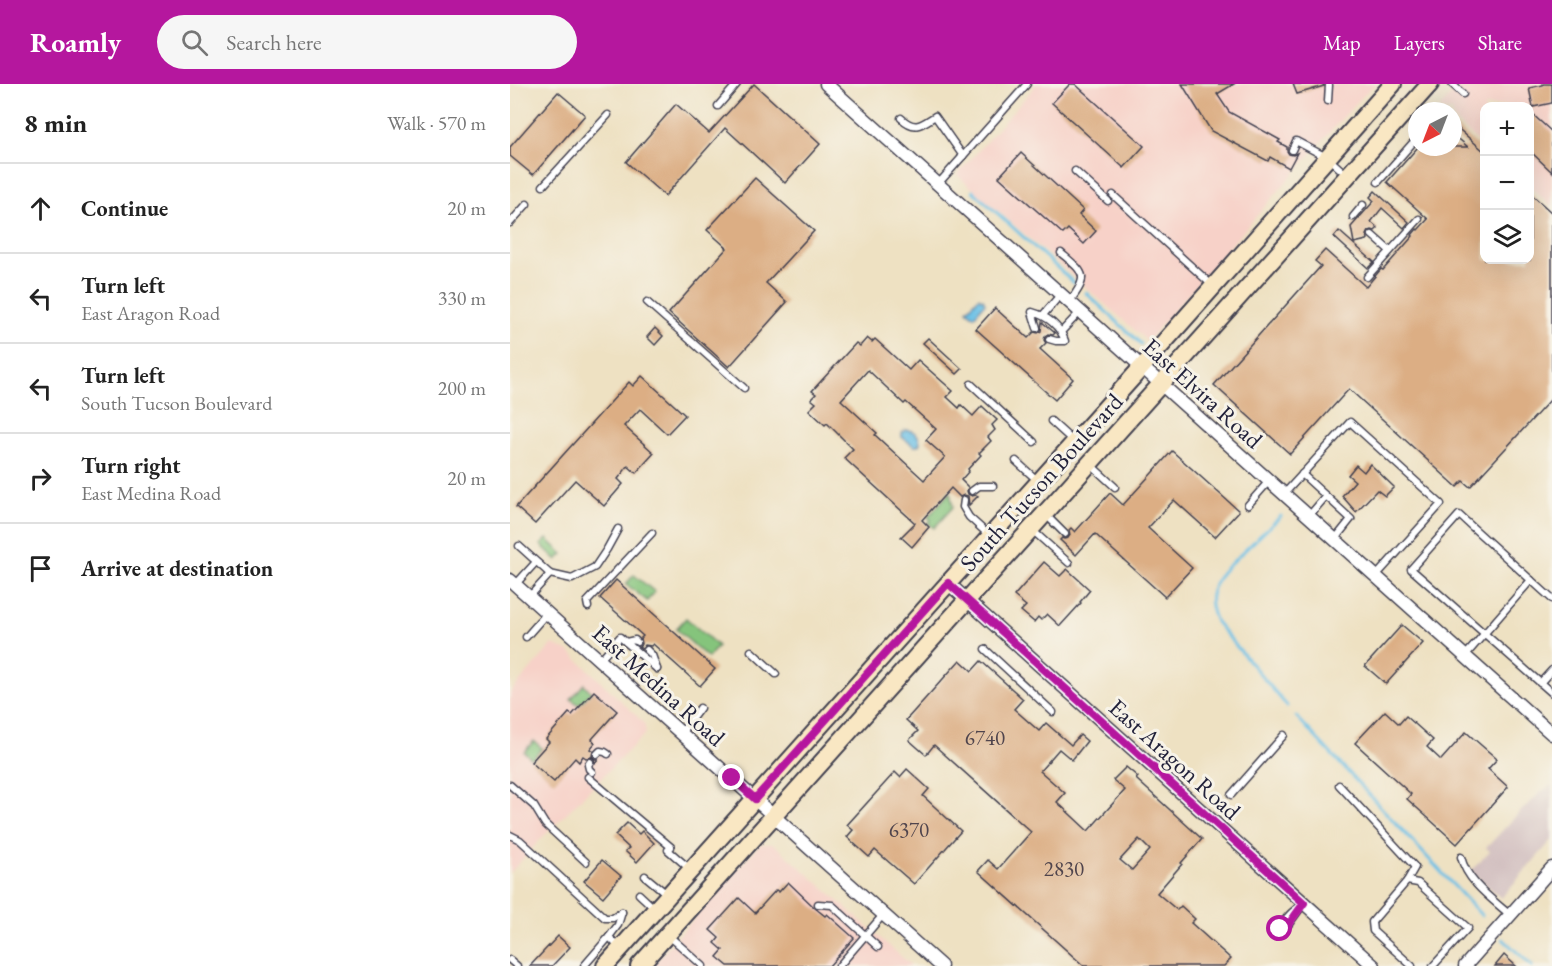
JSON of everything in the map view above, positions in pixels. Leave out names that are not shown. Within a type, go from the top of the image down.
[{"type":"main road","name":"South Tucson Boulevard","points":[[640,966],[1430,84]]},
{"type":"main road","name":"South Tucson Boulevard","points":[[605,966],[615,943],[668,896],[1142,367],[1389,86]]},
{"type":"street","name":"East Elvira Road","points":[[826,84],[1552,734]]},
{"type":"street","name":"East Medina Road","points":[[513,582],[940,966]]},
{"type":"street","name":"East Aragon Road","points":[[948,583],[1374,966]]},
{"type":"street","points":[[1465,966],[1552,868]]},
{"type":"lane","points":[[718,106],[737,84]]},
{"type":"lane","points":[[938,184],[1027,84]]},
{"type":"lane","points":[[1452,84],[1463,94]]},
{"type":"lane","points":[[1328,101],[1329,85]]},
{"type":"lane","points":[[543,186],[608,115]]},
{"type":"lane","points":[[901,118],[915,126],[935,116],[963,156]]},
{"type":"lane","points":[[1292,150],[1296,141],[1328,158],[1348,176]]},
{"type":"lane","points":[[1378,182],[1408,148]]},
{"type":"lane","points":[[1075,171],[1108,201]]},
{"type":"lane","points":[[1113,195],[1214,286]]},
{"type":"lane","points":[[510,222],[526,204]]},
{"type":"lane","points":[[1353,217],[1364,205]]},
{"type":"lane","points":[[1366,277],[1419,219]]},
{"type":"lane","points":[[1372,235],[1390,251]]},
{"type":"lane","points":[[1043,315],[1081,287],[1083,277],[1079,269],[1061,253]]},
{"type":"lane","points":[[647,302],[744,388]]},
{"type":"lane","points":[[1037,328],[1032,312],[1043,315],[1062,332],[1065,341],[1050,339]]},
{"type":"lane","points":[[1062,332],[1080,312]]},
{"type":"lane","points":[[971,384],[1034,442]]},
{"type":"lane","points":[[1051,422],[1074,443]]},
{"type":"lane","points":[[1284,494],[1350,422],[1441,504],[1376,576]]},
{"type":"lane","points":[[1016,461],[1039,482]]},
{"type":"lane","points":[[1089,464],[1115,488]]},
{"type":"lane","points":[[1302,474],[1351,519],[1335,539]]},
{"type":"lane","points":[[1248,505],[1269,481]]},
{"type":"lane","points":[[972,491],[979,486],[993,486]]},
{"type":"lane","points":[[1309,516],[1326,496]]},
{"type":"lane","points":[[964,500],[963,507],[969,517],[990,537]]},
{"type":"lane","points":[[1045,513],[1065,534]]},
{"type":"lane","points":[[1552,599],[1460,515],[1411,569],[1552,693]]},
{"type":"lane","points":[[519,546],[550,574],[572,579],[595,567],[608,549],[618,529]]},
{"type":"lane","points":[[1031,529],[1069,563]]},
{"type":"lane","points":[[588,608],[587,602],[652,533]]},
{"type":"lane","points":[[513,582],[536,562]]},
{"type":"lane","points":[[529,597],[550,574]]},
{"type":"lane","points":[[1465,656],[1531,580]]},
{"type":"lane","points":[[526,637],[547,613]]},
{"type":"lane","points":[[600,660],[620,637],[657,669],[652,655],[647,651]]},
{"type":"lane","points":[[626,642],[635,640],[638,642]]},
{"type":"lane","points":[[985,649],[1053,712]]},
{"type":"lane","points":[[751,651],[776,674]]},
{"type":"lane","points":[[1540,683],[1552,670]]},
{"type":"lane","points":[[681,733],[700,708]]},
{"type":"lane","points":[[1232,795],[1284,735]]},
{"type":"lane","points":[[597,754],[600,751],[608,754]]},
{"type":"lane","points":[[590,762],[588,765],[590,775],[691,870]]},
{"type":"lane","points":[[510,784],[534,806],[545,825],[586,862]]},
{"type":"lane","points":[[1339,785],[1415,867],[1407,881],[1372,922],[1373,931],[1412,966]]},
{"type":"lane","points":[[510,835],[520,840],[605,918],[613,918],[622,912],[615,943],[584,966]]},
{"type":"lane","points":[[1461,857],[1463,866],[1471,878],[1510,915]]},
{"type":"lane","points":[[645,876],[668,896]]},
{"type":"lane","points":[[1407,881],[1418,883],[1468,928],[1433,966]]},
{"type":"lane","points":[[639,894],[656,909]]},
{"type":"lane","points":[[818,904],[832,905],[878,947]]},
{"type":"lane","points":[[839,966],[883,915]]},
{"type":"lane","points":[[668,934],[704,966]]},
{"type":"lane","points":[[510,960],[517,966]]},
{"type":"shaded area","points":[[1037,84],[1374,84],[1147,341],[957,175]]},
{"type":"shaded area","points":[[1462,84],[1552,84],[1552,207],[1534,191],[1534,102],[1480,102],[1480,143],[1462,127],[1462,102],[1445,102]]},
{"type":"shaded area","points":[[553,644],[571,653],[644,723],[646,733],[510,873],[510,693]]},
{"type":"shaded area","points":[[1552,785],[1552,840],[1501,898],[1471,871],[1490,851],[1486,848],[1516,816],[1541,792]]},
{"type":"shaded area","points":[[760,844],[774,844],[912,966],[652,966]]},
{"type":"green space","points":[[950,492],[953,507],[934,528],[928,523],[931,520],[928,517]]},
{"type":"green space","points":[[547,539],[563,554],[557,560],[541,545]]},
{"type":"green space","points":[[634,575],[655,592],[647,601],[626,584]]},
{"type":"green space","points":[[686,618],[718,646],[708,658],[676,629]]},
{"type":"green space","points":[[584,684],[591,692],[579,705],[571,699]]},
{"type":"green space","points":[[534,741],[542,748],[532,759],[524,752]]},
{"type":"water","points":[[979,297],[983,298],[985,303],[974,316],[967,310]]},
{"type":"water","points":[[905,430],[917,435],[920,443],[918,446],[914,446],[902,437]]},
{"type":"building","points":[[754,84],[820,144],[785,183],[725,128],[665,196],[626,162],[676,104],[709,133]]},
{"type":"building","points":[[1070,84],[1075,84],[1144,146],[1124,168],[1052,103]]},
{"type":"building","points":[[1182,84],[1234,84],[1217,94],[1229,112],[1280,140],[1278,142],[1287,147],[1289,154],[1297,153],[1289,168],[1270,157],[1268,161],[1211,131]]},
{"type":"building","points":[[1293,84],[1323,84],[1324,86],[1297,94]]},
{"type":"building","points":[[1552,84],[1552,103],[1534,107],[1529,88]]},
{"type":"building","points":[[558,92],[585,115],[533,175],[510,156],[510,147]]},
{"type":"building","points":[[1534,116],[1552,132],[1552,172],[1534,155]]},
{"type":"building","points":[[1462,132],[1480,148],[1480,264],[1534,264],[1534,197],[1552,213],[1552,398],[1470,487],[1463,481],[1457,487],[1349,389],[1290,454],[1214,385],[1321,266],[1315,261],[1325,250],[1366,287],[1428,219],[1387,182],[1410,156],[1462,156],[1462,147],[1468,147],[1462,142]]},
{"type":"building","points":[[1021,153],[1083,210],[1079,215],[1096,231],[1084,244],[1068,229],[1063,234],[999,177]]},
{"type":"building","points":[[755,178],[814,231],[766,283],[787,302],[729,367],[669,313],[727,248],[707,230]]},
{"type":"building","points":[[1375,191],[1409,222],[1404,228],[1382,208],[1371,222],[1378,228],[1375,231],[1369,231],[1367,240],[1354,243],[1351,227],[1374,201],[1370,197]]},
{"type":"building","points":[[1339,231],[1374,262],[1368,268],[1334,237]]},
{"type":"building","points":[[995,308],[1028,338],[1034,332],[1041,331],[1042,322],[1055,333],[1045,336],[1046,343],[1040,349],[1073,379],[1055,400],[976,329]]},
{"type":"building","points":[[655,328],[663,336],[655,345],[647,337]]},
{"type":"building","points":[[867,338],[872,342],[875,339],[909,370],[918,360],[953,391],[947,397],[959,408],[961,405],[973,416],[982,406],[997,420],[992,425],[995,430],[988,437],[991,441],[979,453],[981,455],[961,480],[968,487],[968,494],[978,496],[969,505],[968,496],[960,497],[951,488],[922,520],[929,527],[912,547],[901,537],[915,523],[844,458],[853,449],[827,423],[825,425],[809,410],[816,403],[811,399],[816,394],[812,391],[856,343],[860,346]],"holes":[[[868,370],[904,404],[906,402],[936,429],[926,440],[945,457],[924,480],[841,400]]]},
{"type":"building","points":[[928,338],[962,369],[957,374],[923,343]]},
{"type":"building","points":[[642,376],[685,415],[667,434],[640,409],[624,426],[654,453],[636,473],[628,466],[618,479],[623,484],[604,506],[575,480],[535,524],[516,507],[629,382],[633,386]]},
{"type":"building","points":[[1172,451],[1239,511],[1215,537],[1174,500],[1148,528],[1192,568],[1165,597],[1095,534],[1076,555],[1060,540],[1068,538],[1071,528],[1075,532],[1110,493],[1123,505]]},
{"type":"building","points":[[1370,464],[1394,487],[1385,496],[1377,490],[1356,512],[1342,496],[1355,481],[1348,475],[1356,465],[1364,472]]},
{"type":"building","points":[[1044,562],[1060,576],[1067,569],[1090,590],[1060,626],[1047,614],[1041,620],[1038,617],[1034,622],[1021,611],[1026,606],[1014,596]]},
{"type":"building","points":[[616,580],[715,669],[700,686],[653,644],[645,645],[642,649],[639,647],[643,636],[600,598]]},
{"type":"building","points":[[1402,625],[1423,643],[1386,684],[1365,666]]},
{"type":"building","points":[[960,660],[972,671],[981,661],[1023,699],[1014,709],[1039,731],[1046,723],[1071,745],[1080,735],[1087,741],[1072,760],[1059,749],[1040,771],[1065,793],[1057,802],[1088,831],[1125,790],[1113,780],[1126,767],[1138,777],[1136,779],[1202,839],[1157,893],[1177,910],[1181,906],[1195,919],[1191,923],[1231,959],[1224,966],[1084,966],[978,871],[988,860],[998,869],[1031,832],[934,745],[926,755],[909,740],[918,731],[906,720]],"holes":[[[1139,839],[1150,850],[1132,870],[1120,860]]]},
{"type":"building","points":[[594,691],[617,711],[592,739],[595,743],[590,749],[593,751],[592,756],[598,759],[595,763],[591,757],[583,756],[579,762],[575,758],[554,782],[531,762],[549,742],[546,739],[569,713],[572,715]]},
{"type":"building","points":[[1385,711],[1399,724],[1406,716],[1433,740],[1427,747],[1441,760],[1466,732],[1497,759],[1488,769],[1508,787],[1457,844],[1407,799],[1411,794],[1355,743]]},
{"type":"building","points":[[907,769],[929,789],[923,796],[961,831],[914,884],[875,850],[869,857],[847,837],[853,830],[847,825],[895,772],[900,777]]},
{"type":"building","points":[[627,823],[639,834],[642,831],[654,843],[637,862],[625,851],[629,848],[615,835]]},
{"type":"building","points":[[602,860],[621,876],[603,897],[584,881]]},
{"type":"building","points":[[788,882],[815,908],[825,916],[827,914],[854,938],[829,966],[728,966],[717,957],[723,950],[715,943],[719,938],[710,930],[739,898],[755,913],[776,890],[779,892]]},
{"type":"building","points":[[558,936],[570,947],[552,966],[530,966]]},
{"type":"building","points":[[1504,955],[1516,966],[1495,966]]},
{"type":"waterway","points":[[973,191],[1074,283]]},
{"type":"waterway","points":[[1086,293],[1141,344]]},
{"type":"waterway","points":[[1281,516],[1222,572],[1212,591],[1211,608],[1216,622],[1287,706]]},
{"type":"waterway","points":[[1296,716],[1482,916]]},
{"type":"waterway","points":[[1503,939],[1532,966]]},
{"type":"route","points":[[732,778],[755,799],[948,583],[1304,903],[1288,925],[1280,929]]}]
